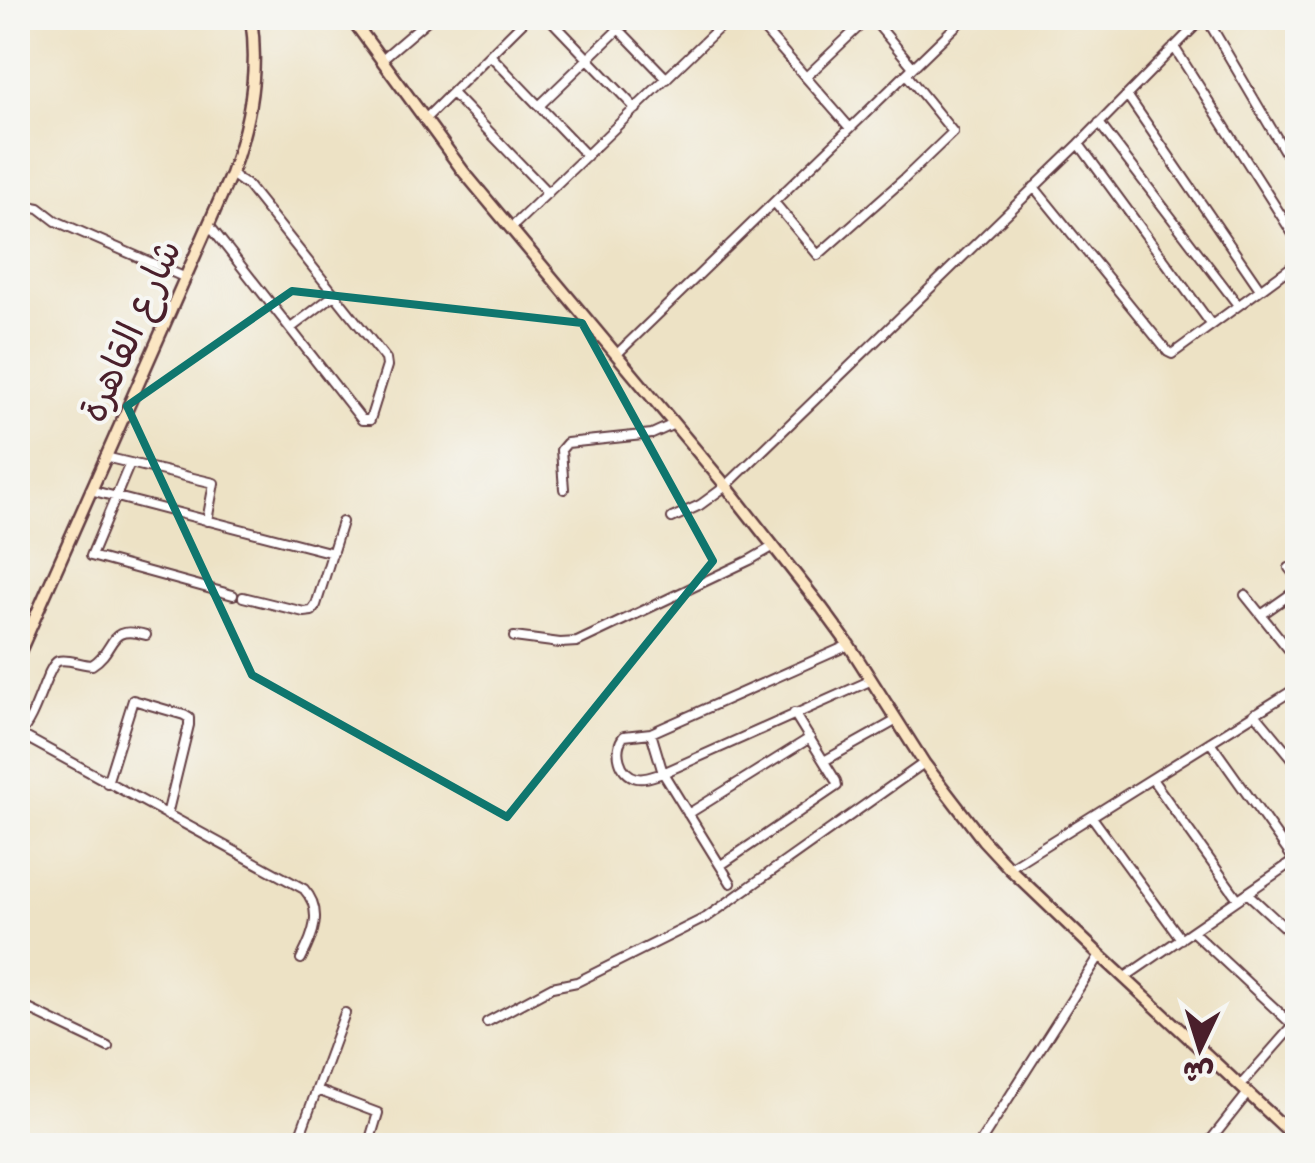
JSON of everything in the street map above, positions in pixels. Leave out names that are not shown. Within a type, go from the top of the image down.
[{"type":"main road","name":"شارع القاهرة","points":[[18,656],[231,174],[252,95],[251,18]]},
{"type":"main road","points":[[352,18],[463,172],[774,546],[849,645],[924,763],[972,827],[1009,868],[1298,1140]]},
{"type":"street","points":[[424,120],[528,18]]},
{"type":"street","points":[[549,18],[636,109]]},
{"type":"street","points":[[608,18],[667,79]]},
{"type":"street","points":[[539,106],[630,18]]},
{"type":"street","points":[[703,18],[716,30]]},
{"type":"street","points":[[511,228],[729,18]]},
{"type":"street","points":[[754,18],[850,128]]},
{"type":"street","points":[[764,28],[775,18]]},
{"type":"street","points":[[774,202],[818,255],[953,132],[870,18],[806,77]]},
{"type":"street","points":[[381,60],[427,19]]},
{"type":"street","points":[[616,355],[958,19]]},
{"type":"street","points":[[672,518],[700,505],[726,486],[1079,144],[1201,20],[1207,19],[1298,174]]},
{"type":"street","points":[[1174,47],[1298,242]]},
{"type":"street","points":[[490,55],[587,156]]},
{"type":"street","points":[[452,93],[548,193]]},
{"type":"street","points":[[1127,94],[1260,288]]},
{"type":"street","points":[[1099,124],[1238,304]]},
{"type":"street","points":[[1079,144],[1212,324]]},
{"type":"street","points":[[209,226],[362,420],[372,418],[387,363],[248,186],[231,174]]},
{"type":"street","points":[[1034,187],[1172,354],[1298,262]]},
{"type":"street","points":[[18,204],[39,208],[56,221],[186,278]]},
{"type":"street","points":[[291,328],[334,295]]},
{"type":"street","points":[[564,489],[561,450],[567,443],[652,434],[674,424]]},
{"type":"street","points":[[105,457],[214,482],[208,521]]},
{"type":"street","points":[[130,463],[91,552],[92,558],[312,611],[342,522]]},
{"type":"street","points":[[90,490],[332,553]]},
{"type":"street","points":[[514,637],[560,644],[577,642],[774,546]]},
{"type":"street","points":[[1289,568],[1298,579]]},
{"type":"street","points":[[1261,616],[1298,590]]},
{"type":"street","points":[[1245,595],[1298,661]]},
{"type":"street","points":[[146,635],[128,630],[118,635],[92,665],[63,660],[55,663],[28,725],[18,734],[307,892],[314,907],[315,924],[301,959]]},
{"type":"street","points":[[849,645],[651,733],[624,736],[618,742],[617,752],[625,770],[632,777],[643,779],[663,772],[872,680]]},
{"type":"street","points":[[1009,868],[1298,687]]},
{"type":"street","points":[[108,782],[133,700],[187,716],[189,725],[166,814]]},
{"type":"street","points":[[721,865],[837,786],[794,713]]},
{"type":"street","points":[[1255,713],[1298,765]]},
{"type":"street","points":[[824,761],[897,720]]},
{"type":"street","points":[[651,733],[663,772],[731,884]]},
{"type":"street","points":[[688,814],[810,738]]},
{"type":"street","points":[[1125,978],[1296,859],[1210,742]]},
{"type":"street","points":[[487,1022],[552,987],[574,984],[706,917],[924,763]]},
{"type":"street","points":[[1152,779],[1242,896],[1298,940]]},
{"type":"street","points":[[1092,817],[1181,939]]},
{"type":"street","points":[[1192,931],[1296,1025],[1244,1089],[1206,1146]]},
{"type":"street","points":[[978,1146],[1100,955]]},
{"type":"street","points":[[18,1004],[108,1047]]},
{"type":"street","points":[[296,1146],[345,1012]]},
{"type":"street","points":[[317,1090],[378,1113],[368,1146]]},
{"type":"highlighted area","points":[[292,291],[582,323],[713,561],[507,817],[252,675],[127,406]]}]
